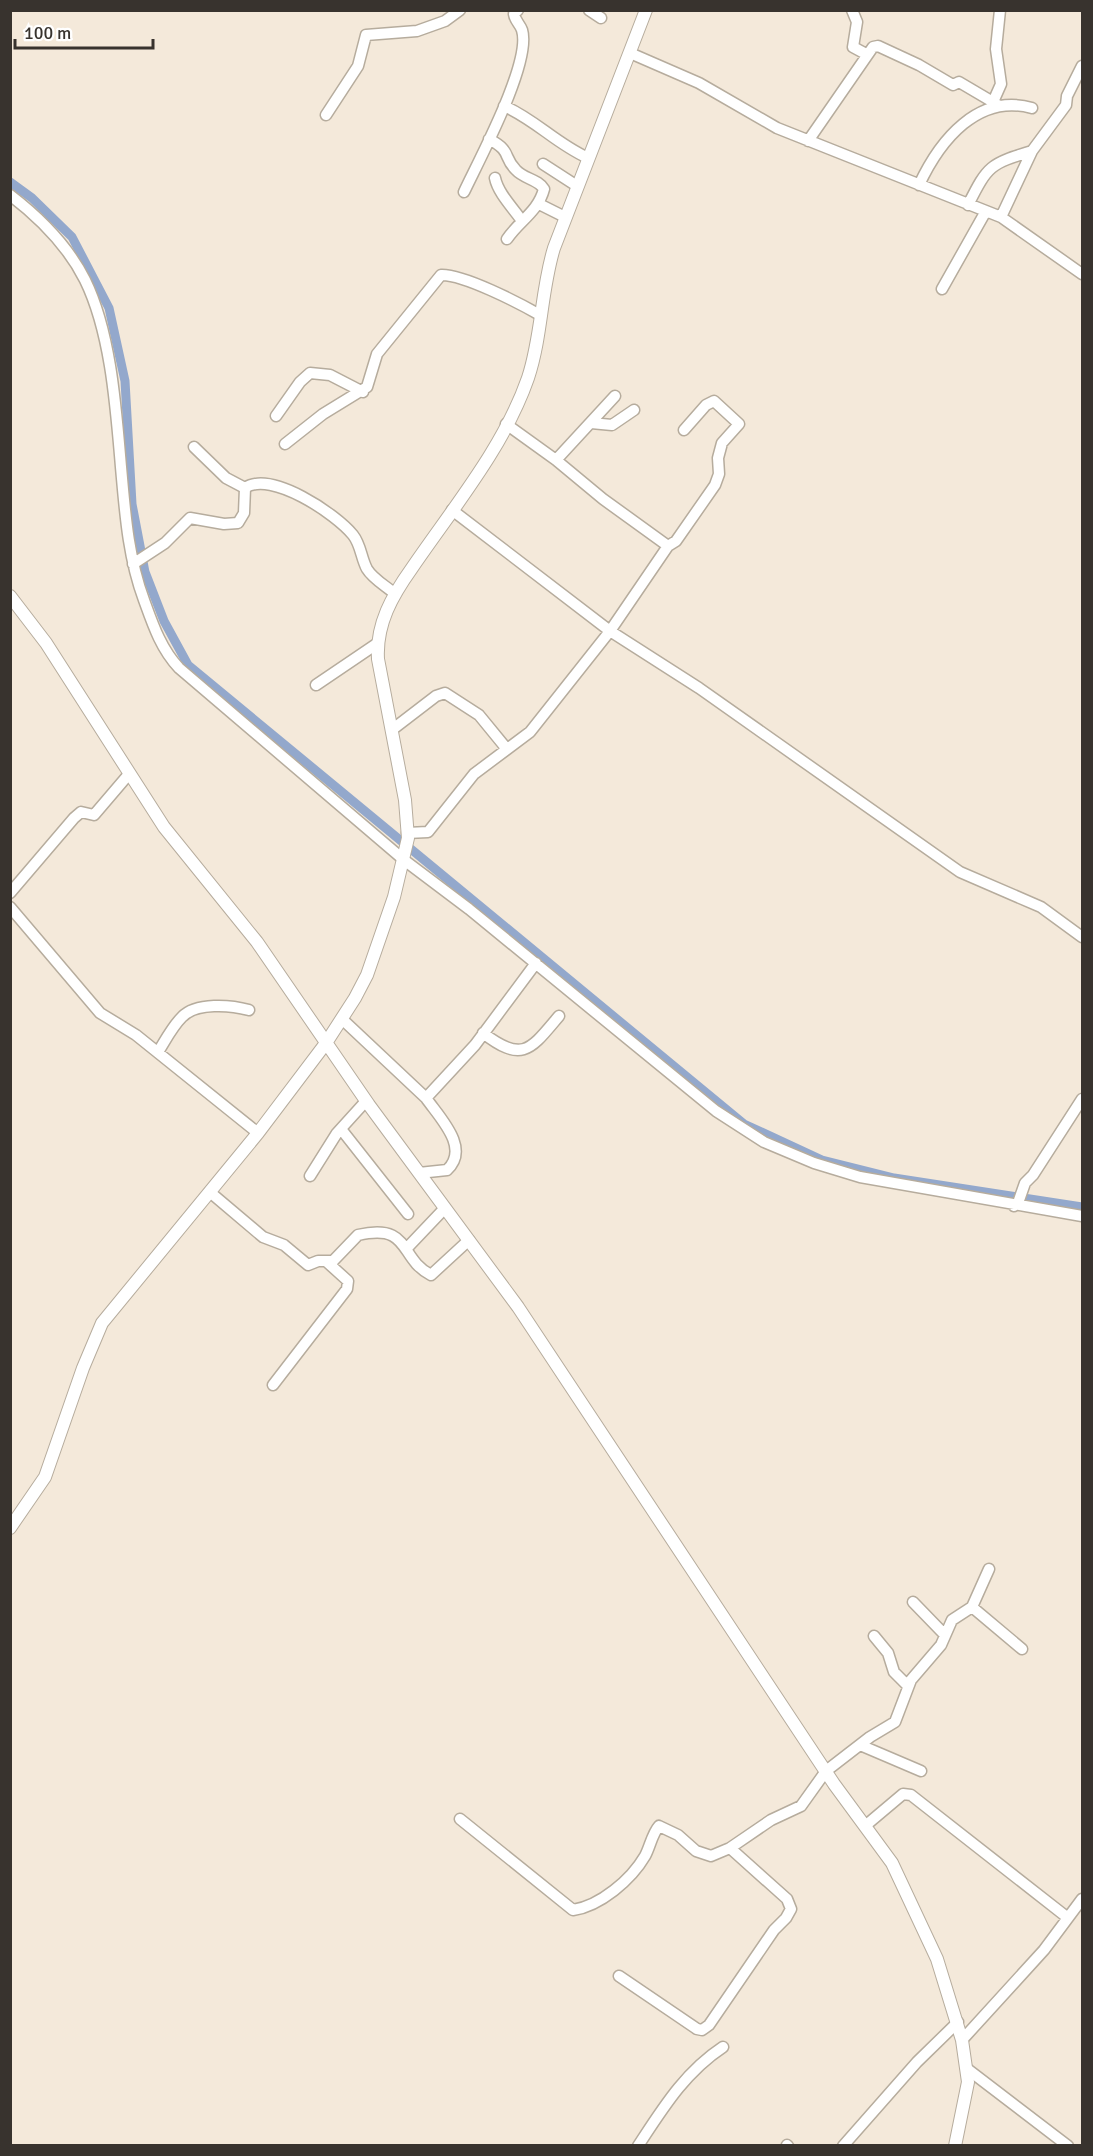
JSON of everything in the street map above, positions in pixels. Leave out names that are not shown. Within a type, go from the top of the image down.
[{"type":"street","points":[[326,115],[358,66],[366,36],[417,31],[445,21],[460,10]]},
{"type":"street","points":[[464,192],[504,105],[522,47],[522,30],[514,14],[518,10]]},
{"type":"street","points":[[589,10],[601,18]]},
{"type":"street","points":[[10,1528],[45,1477],[83,1368],[102,1323],[258,1133],[326,1043],[356,998],[376,950],[408,835],[405,800],[393,729],[378,659],[378,643],[384,614],[506,424],[528,378],[548,268],[565,217],[646,10]]},
{"type":"street","points":[[852,10],[857,22],[853,47],[866,54]]},
{"type":"street","points":[[996,104],[1001,84],[996,49],[1000,10]]},
{"type":"street","points":[[807,141],[866,54],[873,47],[878,46],[919,64],[953,85],[959,82],[996,104]]},
{"type":"street","points":[[630,53],[689,78],[764,121],[807,141],[1001,217],[1083,274]]},
{"type":"street","points":[[1001,217],[1032,151],[1066,105],[1067,96],[1083,66]]},
{"type":"street","points":[[919,185],[930,162],[962,124],[996,104],[1015,103],[1032,108]]},
{"type":"street","points":[[504,105],[529,117],[565,147],[588,158]]},
{"type":"street","points":[[489,139],[506,150],[516,170],[543,186],[538,204],[529,217],[522,221],[507,239]]},
{"type":"street","points":[[968,204],[991,166],[1032,151]]},
{"type":"street","points":[[543,164],[577,186]]},
{"type":"street","points":[[495,178],[498,191],[511,203],[522,221]]},
{"type":"street","points":[[10,195],[58,240],[81,273],[90,294],[106,349],[117,423],[127,532],[152,622],[174,663],[245,728],[716,1111],[764,1142],[814,1163],[860,1177],[1083,1216]]},
{"type":"street","points":[[538,204],[565,217]]},
{"type":"street","points":[[942,289],[986,211]]},
{"type":"street","points":[[285,444],[323,414],[363,392],[370,382],[378,354],[441,275],[453,277],[506,298],[540,315]]},
{"type":"street","points":[[276,416],[300,382],[310,373],[330,375],[363,392]]},
{"type":"street","points":[[556,460],[615,396]]},
{"type":"street","points":[[408,835],[428,831],[474,774],[506,748],[520,742],[530,732],[610,631],[668,546],[676,541],[715,485],[719,474],[717,458],[722,443],[739,424],[714,400],[706,405],[684,430]]},
{"type":"street","points":[[591,423],[612,425],[634,410]]},
{"type":"street","points":[[506,424],[556,460],[603,500],[668,546]]},
{"type":"street","points":[[194,447],[226,478],[245,488],[255,484],[274,485],[313,504],[354,536],[368,571],[395,594]]},
{"type":"street","points":[[135,562],[156,550],[190,518],[232,525],[238,523],[244,513],[245,488]]},
{"type":"street","points":[[452,510],[610,631],[699,688],[960,872],[1041,908],[1083,937]]},
{"type":"street","points":[[10,596],[46,643],[164,827],[257,942],[366,1101],[469,1240],[553,1360],[826,1771],[892,1863],[916,1911],[946,1981],[963,2040],[967,2096],[955,2145]]},
{"type":"street","points":[[316,685],[378,643]]},
{"type":"street","points":[[393,729],[436,696],[445,693],[479,715],[506,748]]},
{"type":"street","points":[[10,893],[74,818],[81,812],[94,815],[129,774]]},
{"type":"street","points":[[10,907],[100,1013],[158,1052],[258,1133]]},
{"type":"street","points":[[426,1098],[483,1033],[536,963]]},
{"type":"street","points":[[158,1052],[182,1017],[194,1010],[232,1006],[249,1010]]},
{"type":"street","points":[[483,1033],[504,1048],[522,1050],[538,1041],[559,1016]]},
{"type":"street","points":[[342,1019],[426,1098],[455,1142],[456,1153],[447,1170],[419,1173]]},
{"type":"street","points":[[1016,1204],[1025,1183],[1033,1175],[1083,1100]]},
{"type":"street","points":[[310,1176],[341,1129],[366,1101]]},
{"type":"street","points":[[341,1129],[408,1214]]},
{"type":"street","points":[[211,1193],[263,1237],[284,1245],[305,1264],[311,1265],[318,1261],[327,1262],[337,1258],[353,1238],[364,1234],[393,1235],[431,1275],[469,1240]]},
{"type":"street","points":[[407,1248],[445,1208]]},
{"type":"street","points":[[273,1386],[347,1289],[348,1281],[327,1262]]},
{"type":"street","points":[[460,1819],[573,1910],[600,1901],[630,1874],[645,1856],[659,1826],[678,1835],[701,1854],[711,1856],[730,1848],[771,1820],[801,1806],[826,1771],[894,1722],[908,1686],[916,1673],[941,1645],[952,1620],[972,1607],[989,1569]]},
{"type":"street","points":[[912,1602],[945,1635]]},
{"type":"street","points":[[972,1607],[1022,1649]]},
{"type":"street","points":[[873,1636],[888,1653],[894,1672],[908,1686]]},
{"type":"street","points":[[860,1745],[921,1771]]},
{"type":"street","points":[[865,1826],[903,1794],[911,1795],[1068,1918]]},
{"type":"street","points":[[619,1976],[697,2029],[702,2030],[709,2025],[791,1909],[787,1899],[730,1848]]},
{"type":"street","points":[[963,2040],[1044,1950],[1083,1899]]},
{"type":"street","points":[[843,2145],[909,2071],[958,2022]]},
{"type":"street","points":[[638,2145],[674,2090],[698,2066],[723,2047]]},
{"type":"street","points":[[966,2068],[1068,2145]]},
{"type":"waterway","points":[[10,182],[32,198],[72,237],[109,308],[125,381],[132,504],[145,572],[164,621],[188,665],[744,1124],[822,1160],[894,1178],[1082,1207]]}]
